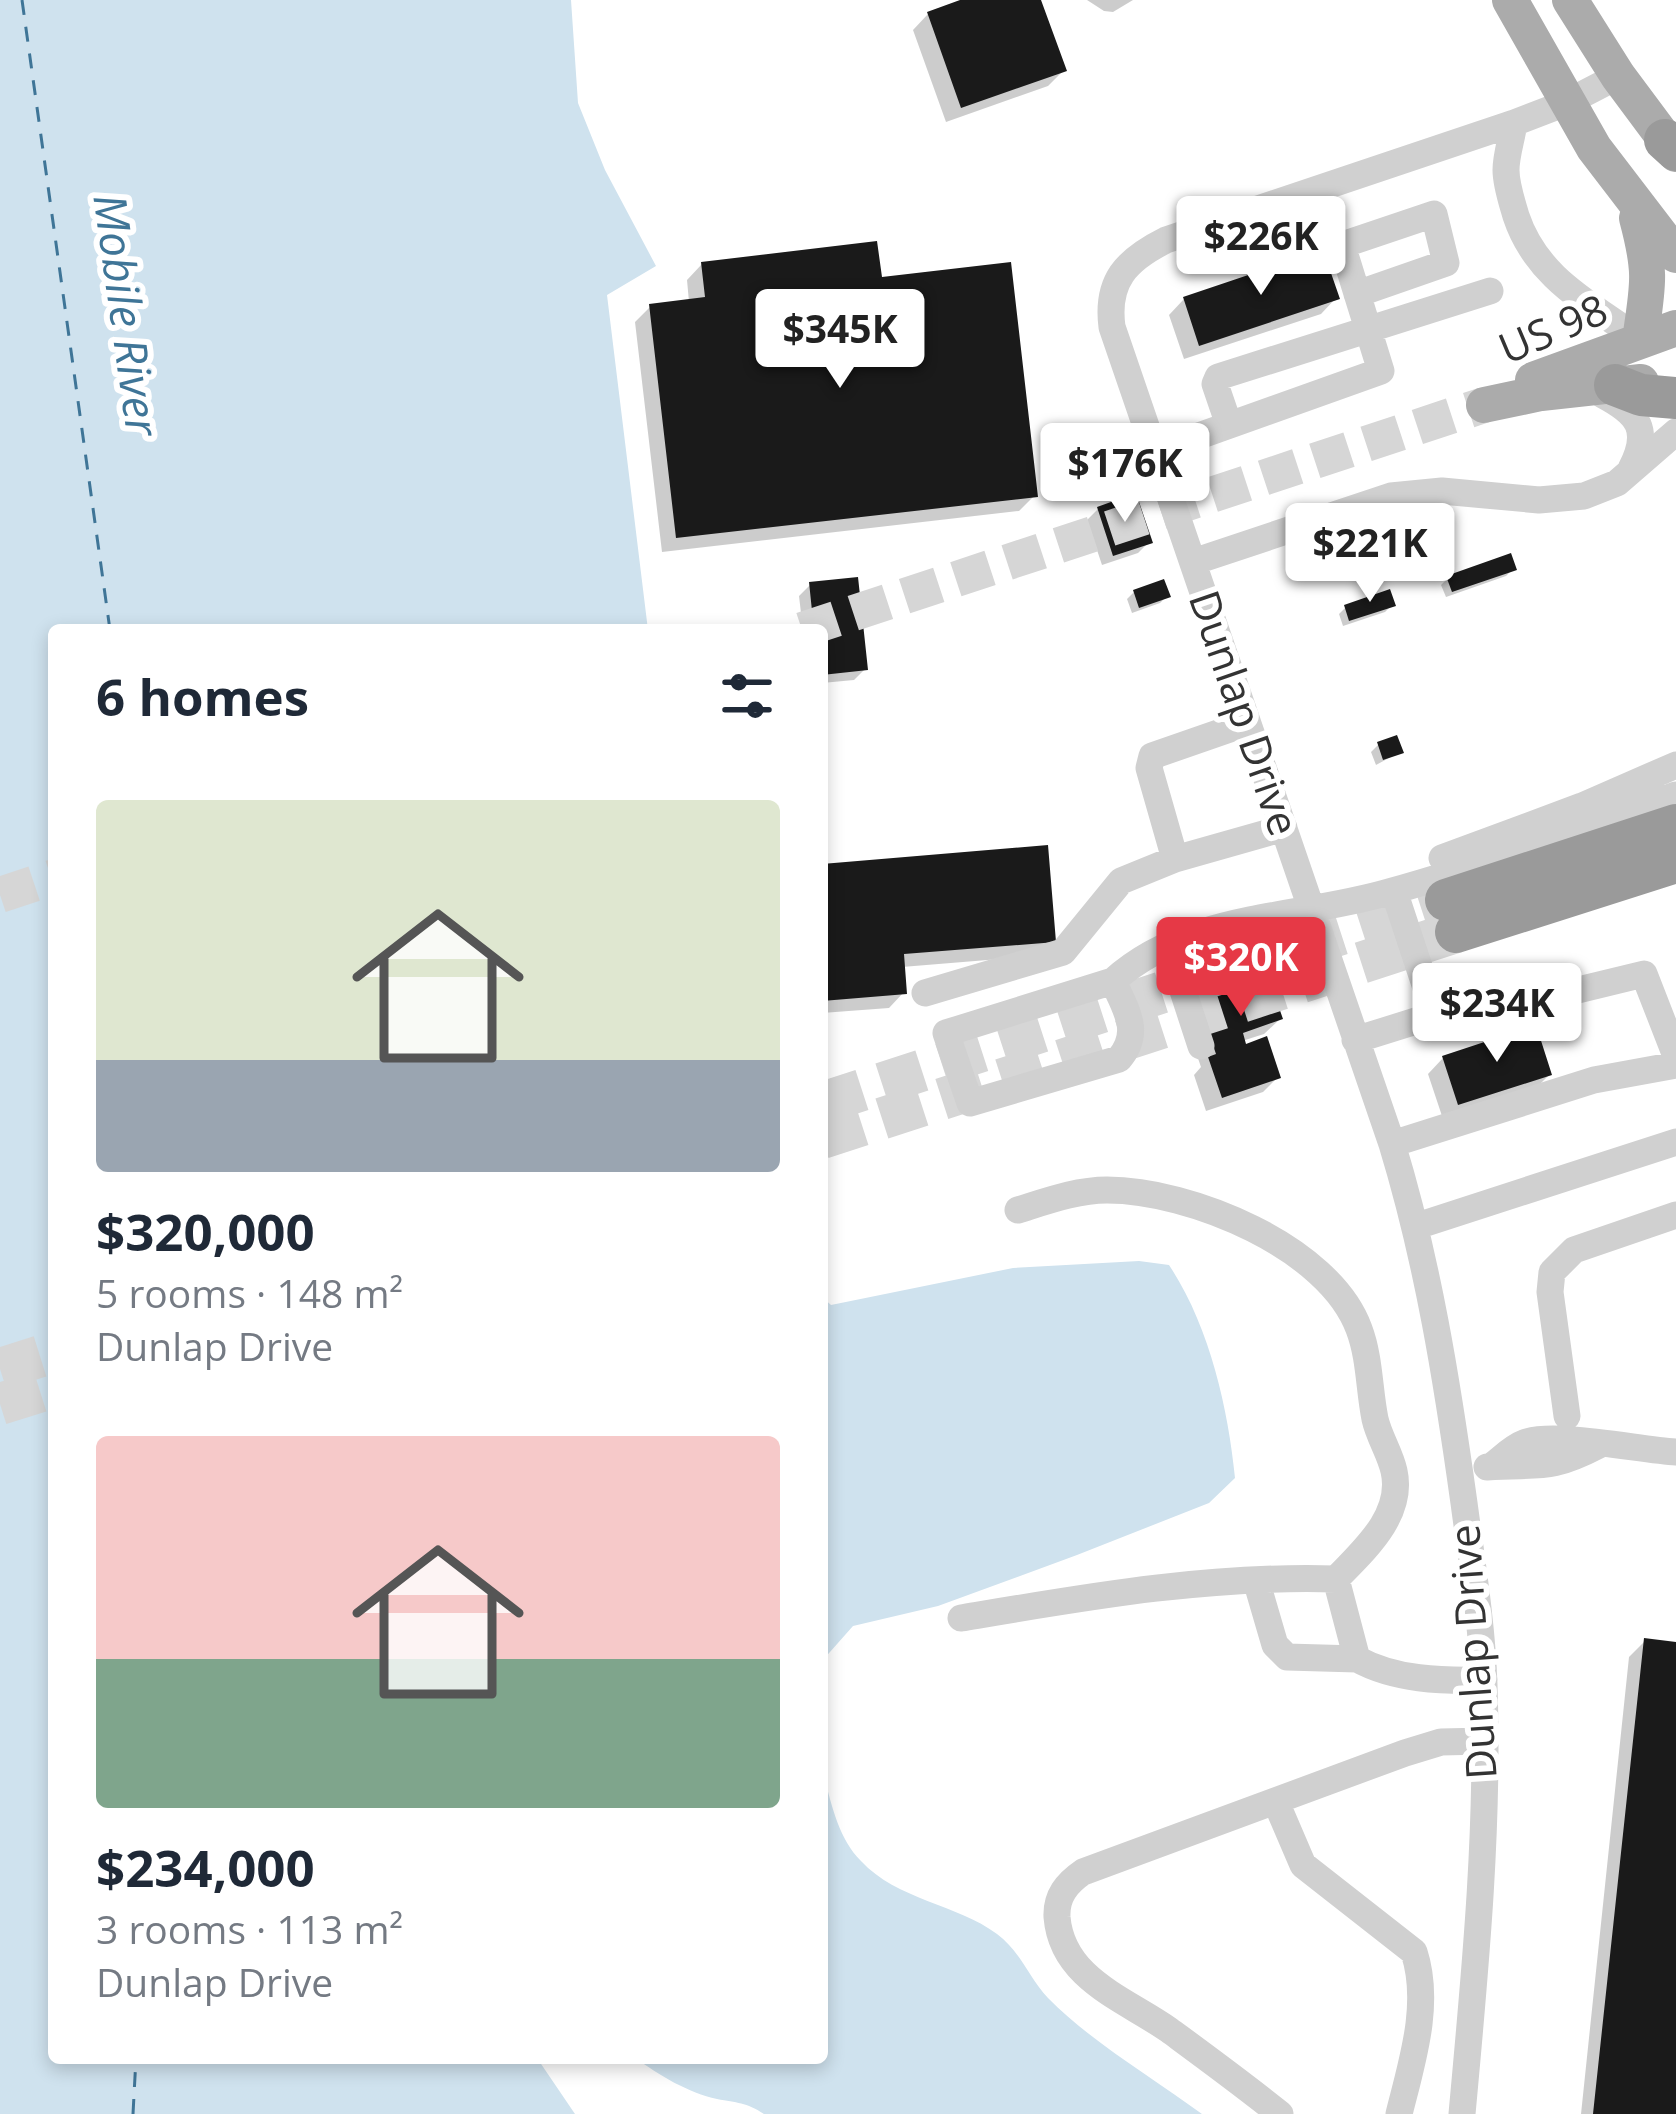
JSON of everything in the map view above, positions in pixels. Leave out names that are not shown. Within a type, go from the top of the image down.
[{"type":"highway","points":[[1599,387],[1676,398]]},
{"type":"highway","points":[[1676,825],[1451,916],[1676,862]]},
{"type":"main road","points":[[1510,0],[1566,103],[1633,203],[1676,255]]},
{"type":"main road","points":[[1570,0],[1618,76],[1672,148]]},
{"type":"main road","points":[[1633,203],[1649,265],[1640,340]]},
{"type":"main road","name":"US 98","points":[[1676,328],[1529,381],[1492,402],[1540,393],[1676,383]]},
{"type":"main road","points":[[1540,393],[1676,349]]},
{"type":"street","name":"Dunlap Drive","points":[[1462,2114],[1481,1868],[1484,1680],[1460,1472],[1417,1226],[1112,327],[1109,303],[1124,267],[1166,240],[1514,123],[1618,76]]},
{"type":"street","points":[[1514,123],[1506,171],[1532,254],[1575,297],[1640,340]]},
{"type":"street","points":[[1229,425],[1215,384],[1217,377],[1490,291]]},
{"type":"street","points":[[1154,452],[1381,371],[1357,294]]},
{"type":"street","points":[[1599,387],[1638,423],[1640,449],[1628,473]]},
{"type":"street","points":[[1193,562],[1391,496],[1442,490],[1569,499],[1610,486],[1676,432]]},
{"type":"street","points":[[1175,860],[1149,768],[1152,756],[1247,723]]},
{"type":"street","points":[[1394,891],[1444,856],[1582,806],[1676,765]]},
{"type":"street","points":[[1113,981],[1134,1029],[1130,1046],[1119,1059],[970,1103],[946,1033],[1113,981],[1135,961],[1168,945],[1255,917],[1394,891],[1676,795]]},
{"type":"street","points":[[925,993],[1063,952],[1121,881],[1284,828]]},
{"type":"street","points":[[1394,891],[1435,1015]]},
{"type":"street","points":[[1168,945],[1201,1046]]},
{"type":"street","points":[[1355,1040],[1435,1015],[1500,1009],[1644,974],[1676,1056]]},
{"type":"street","points":[[1392,1144],[1594,1080],[1676,1065]]},
{"type":"street","points":[[1417,1226],[1676,1142]]},
{"type":"street","points":[[962,1618],[1122,1591],[1336,1579],[1373,1540],[1393,1507],[1396,1490],[1375,1420],[1359,1329],[1334,1284],[1278,1241],[1175,1202],[1107,1190],[1080,1192],[1018,1210]]},
{"type":"street","points":[[1567,1416],[1550,1292],[1552,1272],[1574,1250],[1676,1215]]},
{"type":"street","points":[[1460,1472],[1492,1466],[1524,1443],[1560,1436],[1598,1445],[1676,1452]]},
{"type":"street","points":[[1336,1579],[1357,1659]]},
{"type":"street","points":[[1256,1580],[1275,1645],[1287,1657],[1357,1659],[1371,1667],[1436,1681],[1484,1680]]},
{"type":"street","points":[[1280,2114],[1078,1969],[1060,1936],[1056,1910],[1066,1883],[1083,1872],[1405,1753],[1441,1742],[1485,1741]]},
{"type":"street","points":[[1276,1802],[1303,1865],[1414,1952],[1420,1970],[1419,2020],[1399,2114]]},
{"type":"water","name":"Mobile River","points":[[0,0],[571,0],[578,103],[605,170],[656,266],[607,295],[647,624],[48,624],[48,2064],[541,2064],[575,2114],[0,2114]]},
{"type":"water","points":[[1139,1261],[1169,1265],[1206,1340],[1222,1395],[1235,1478],[1209,1503],[1077,1555],[938,1606],[853,1626],[828,1654],[828,1302],[1013,1268]]},
{"type":"water","points":[[828,1791],[840,1830],[876,1874],[997,1934],[1065,2014],[1202,2114],[764,2114],[664,2077],[645,2064],[828,2064]]},
{"type":"building","points":[[960,0],[1041,0],[1067,71],[961,108],[927,12]]},
{"type":"building","points":[[877,241],[882,277],[1011,262],[1038,497],[676,538],[649,304],[705,297],[701,262]]},
{"type":"building","points":[[1323,250],[1340,299],[1199,346],[1183,297]]},
{"type":"building","points":[[1136,493],[1153,543],[1113,556],[1097,507]]},
{"type":"building","points":[[1511,553],[1517,570],[1452,592],[1446,576]]},
{"type":"building","points":[[858,577],[868,670],[828,674],[828,624],[813,624],[809,582]]},
{"type":"building","points":[[1164,579],[1171,597],[1139,608],[1133,590]]},
{"type":"building","points":[[1390,589],[1396,606],[1349,621],[1344,605]]},
{"type":"building","points":[[1397,735],[1404,753],[1383,760],[1377,742]]},
{"type":"building","points":[[1048,845],[1056,942],[904,954],[907,994],[828,1001],[828,863]]},
{"type":"building","points":[[1254,936],[1283,1019],[1243,1033],[1246,1044],[1267,1036],[1281,1078],[1222,1098],[1208,1057],[1216,1054],[1196,994],[1225,984],[1214,949]]},
{"type":"building","points":[[1536,1025],[1552,1075],[1458,1105],[1442,1056]]},
{"type":"building","points":[[1644,1638],[1676,1642],[1676,2114],[1593,2114]]},
{"type":"ferry route","points":[[22,0],[109,624]]},
{"type":"ferry route","points":[[133,2114],[136,2064]]},
{"type":"tunnel","points":[[820,624],[1484,405]]},
{"type":"tunnel","points":[[0,895],[48,879]]},
{"type":"tunnel","points":[[828,1101],[1446,900]]},
{"type":"tunnel","points":[[828,1136],[1456,932]]},
{"type":"tunnel","points":[[0,1369],[48,1354]]},
{"type":"tunnel","points":[[0,1404],[48,1389]]}]
